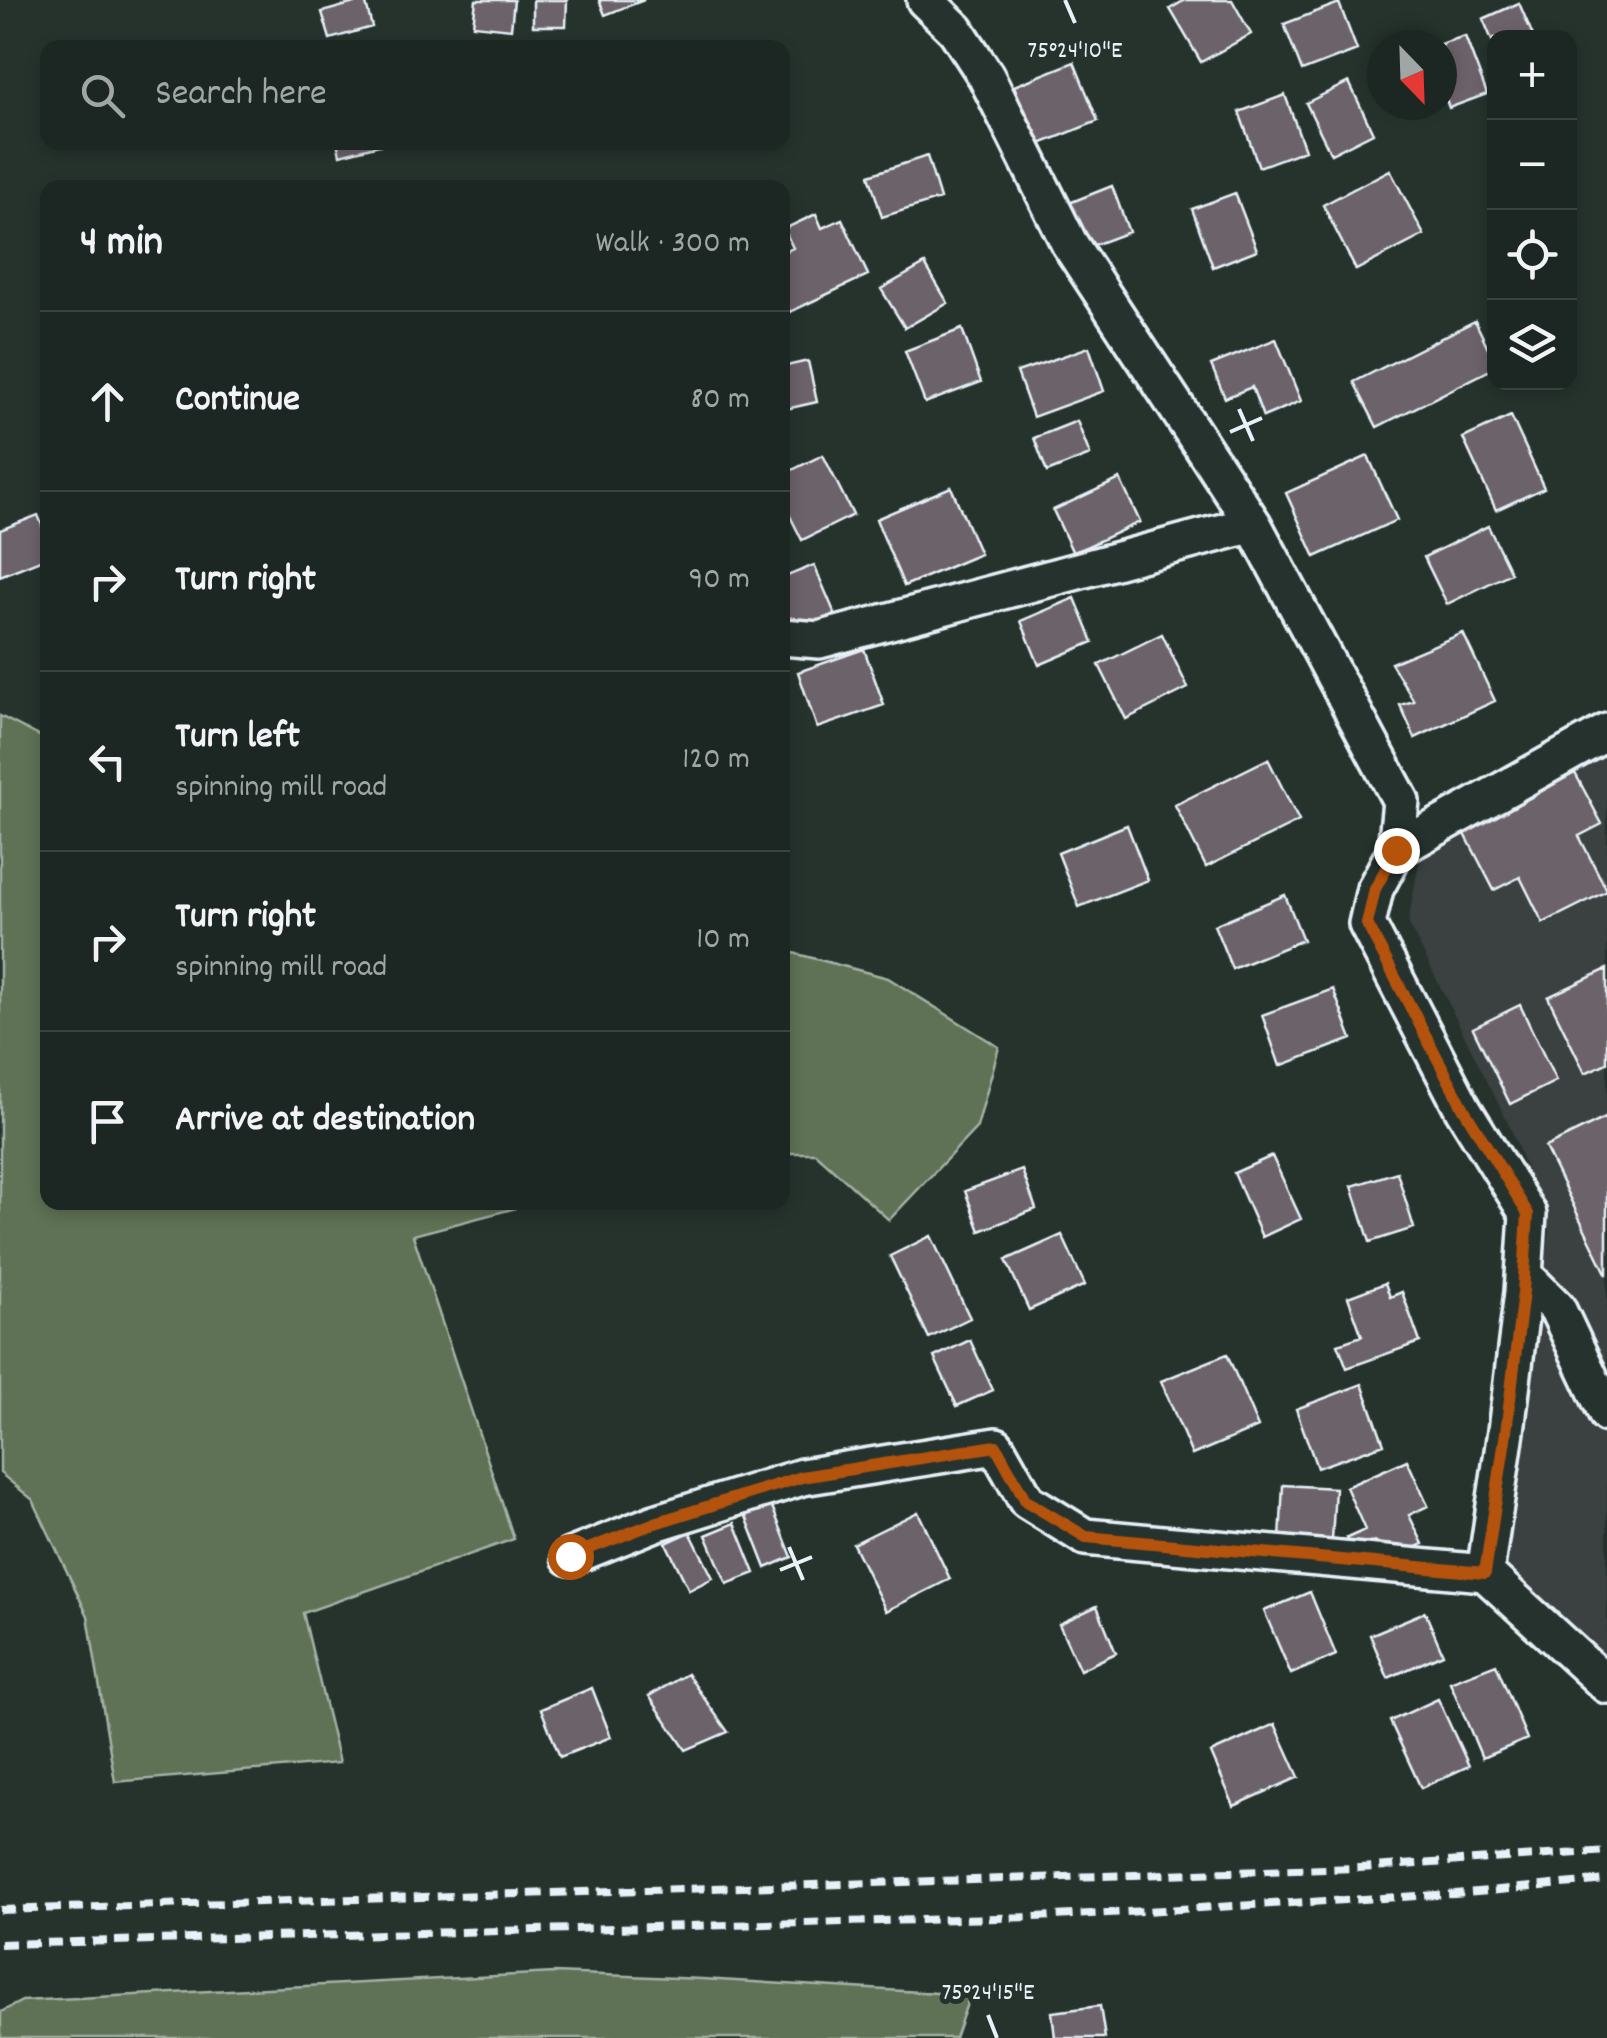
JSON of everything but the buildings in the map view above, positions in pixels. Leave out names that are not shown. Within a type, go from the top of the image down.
[{"type":"street","points":[[925,0],[956,30],[986,76],[1069,243],[1253,524],[1401,801],[1396,850],[1375,889],[1367,924],[1464,1109],[1528,1214],[1523,1292],[1485,1573]]},
{"type":"street","points":[[790,638],[820,640],[1253,524]]},
{"type":"street","points":[[1396,850],[1607,732]]},
{"type":"street","points":[[1523,1292],[1527,1278],[1557,1308],[1607,1414]]},
{"type":"street","points":[[570,1556],[655,1523],[802,1477],[996,1446],[1026,1501],[1086,1537],[1485,1573],[1607,1686]]},
{"type":"shaded area","points":[[1607,742],[1607,1672],[1495,1564],[1550,1231],[1511,1129],[1408,922],[1421,852]]},
{"type":"green space","points":[[0,716],[40,736],[40,1210],[508,1210],[413,1235],[514,1539],[303,1613],[339,1763],[115,1782],[88,1616],[33,1500],[0,1473]]},
{"type":"green space","points":[[790,952],[888,978],[999,1047],[977,1127],[889,1220],[815,1153],[790,1153]]},
{"type":"green space","points":[[554,1973],[970,1995],[955,2038],[1,2038],[1,2012],[22,2001]]},
{"type":"railway","points":[[0,1910],[1359,1868],[1607,1851]]},
{"type":"railway","points":[[0,1944],[1034,1917],[1455,1894],[1607,1880]]},
{"type":"route","points":[[570,1556],[655,1523],[802,1477],[996,1446],[1026,1501],[1086,1537],[1485,1573],[1523,1292],[1528,1214],[1464,1109],[1367,924],[1375,889],[1396,850]]}]
